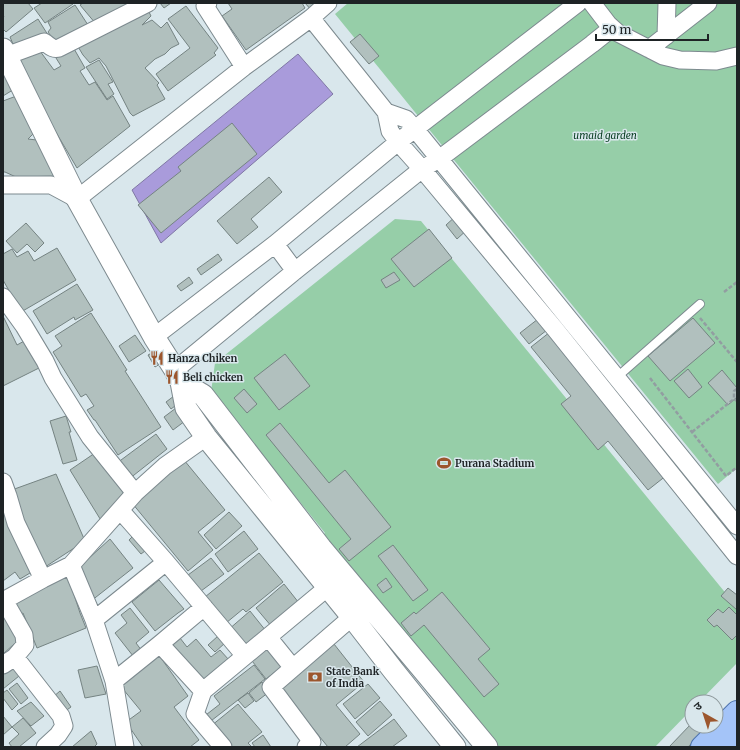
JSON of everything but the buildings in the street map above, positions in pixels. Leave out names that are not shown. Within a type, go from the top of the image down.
[{"type":"main road","points":[[702,747],[737,712]]},
{"type":"main road","points":[[728,747],[737,738]]},
{"type":"street","points":[[148,3],[59,48],[51,48],[44,42],[5,53],[77,199],[154,337],[178,376],[186,408],[206,437],[455,747]]},
{"type":"street","points":[[208,3],[205,6],[244,67]]},
{"type":"street","points":[[77,199],[244,67],[328,3]]},
{"type":"street","points":[[154,337],[275,244],[398,142],[578,3]]},
{"type":"street","points":[[666,36],[667,3]]},
{"type":"street","points":[[649,49],[708,3]]},
{"type":"street","points":[[600,6],[608,24],[618,33],[663,56],[680,60],[716,61],[737,56]]},
{"type":"street","points":[[310,18],[386,112],[390,131],[398,142],[555,329],[737,556]]},
{"type":"street","points":[[178,376],[295,271],[422,169],[439,159],[612,28]]},
{"type":"street","points":[[386,112],[406,119],[415,129],[737,526]]},
{"type":"street","points":[[3,186],[51,185],[77,199]]},
{"type":"street","points":[[275,244],[295,271]]},
{"type":"street","points":[[3,296],[24,326],[45,361],[53,378],[90,437],[136,493]]},
{"type":"street","points":[[178,376],[204,395],[321,548],[487,747]]},
{"type":"street","points":[[45,747],[58,735],[64,726],[61,716],[9,661],[25,645],[24,635],[3,601],[71,565],[120,510],[164,466],[206,437]]},
{"type":"street","points":[[5,492],[16,523],[43,579]]},
{"type":"street","points":[[120,510],[245,656]]},
{"type":"street","points":[[94,620],[166,562]]},
{"type":"street","points":[[71,565],[94,620],[114,681],[126,747]]},
{"type":"street","points":[[222,747],[195,714],[203,691],[328,587]]},
{"type":"street","points":[[114,681],[204,607]]},
{"type":"street","points":[[311,745],[271,687],[352,617]]},
{"type":"street","points":[[268,637],[293,668]]},
{"type":"street","points":[[160,644],[203,691]]},
{"type":"lane","points":[[616,378],[697,307]]},
{"type":"path","points":[[724,292],[737,282]]},
{"type":"path","points":[[697,307],[737,362]]},
{"type":"path","points":[[650,378],[726,476],[737,467]]},
{"type":"path","points":[[734,399],[734,391],[737,389]]},
{"type":"path","points":[[692,432],[734,399]]},
{"type":"green space","name":"umaid garden","points":[[348,3],[737,3],[737,468],[718,484],[335,14]]},
{"type":"green space","name":"Purana Stadium","points":[[395,219],[421,221],[737,607],[737,663],[707,694],[684,694],[684,717],[655,747],[499,747],[399,627],[311,544],[325,533],[211,392],[215,363]]},
{"type":"shaded area","points":[[298,54],[333,94],[161,243],[132,190]]},
{"type":"place","name":"Hanza Chiken","points":[[157,358]]},
{"type":"place","name":"Beli chicken","points":[[172,377]]},
{"type":"place","name":"Purana Stadium","points":[[444,463]]},
{"type":"place","name":"State Bank of India","points":[[315,677]]}]
